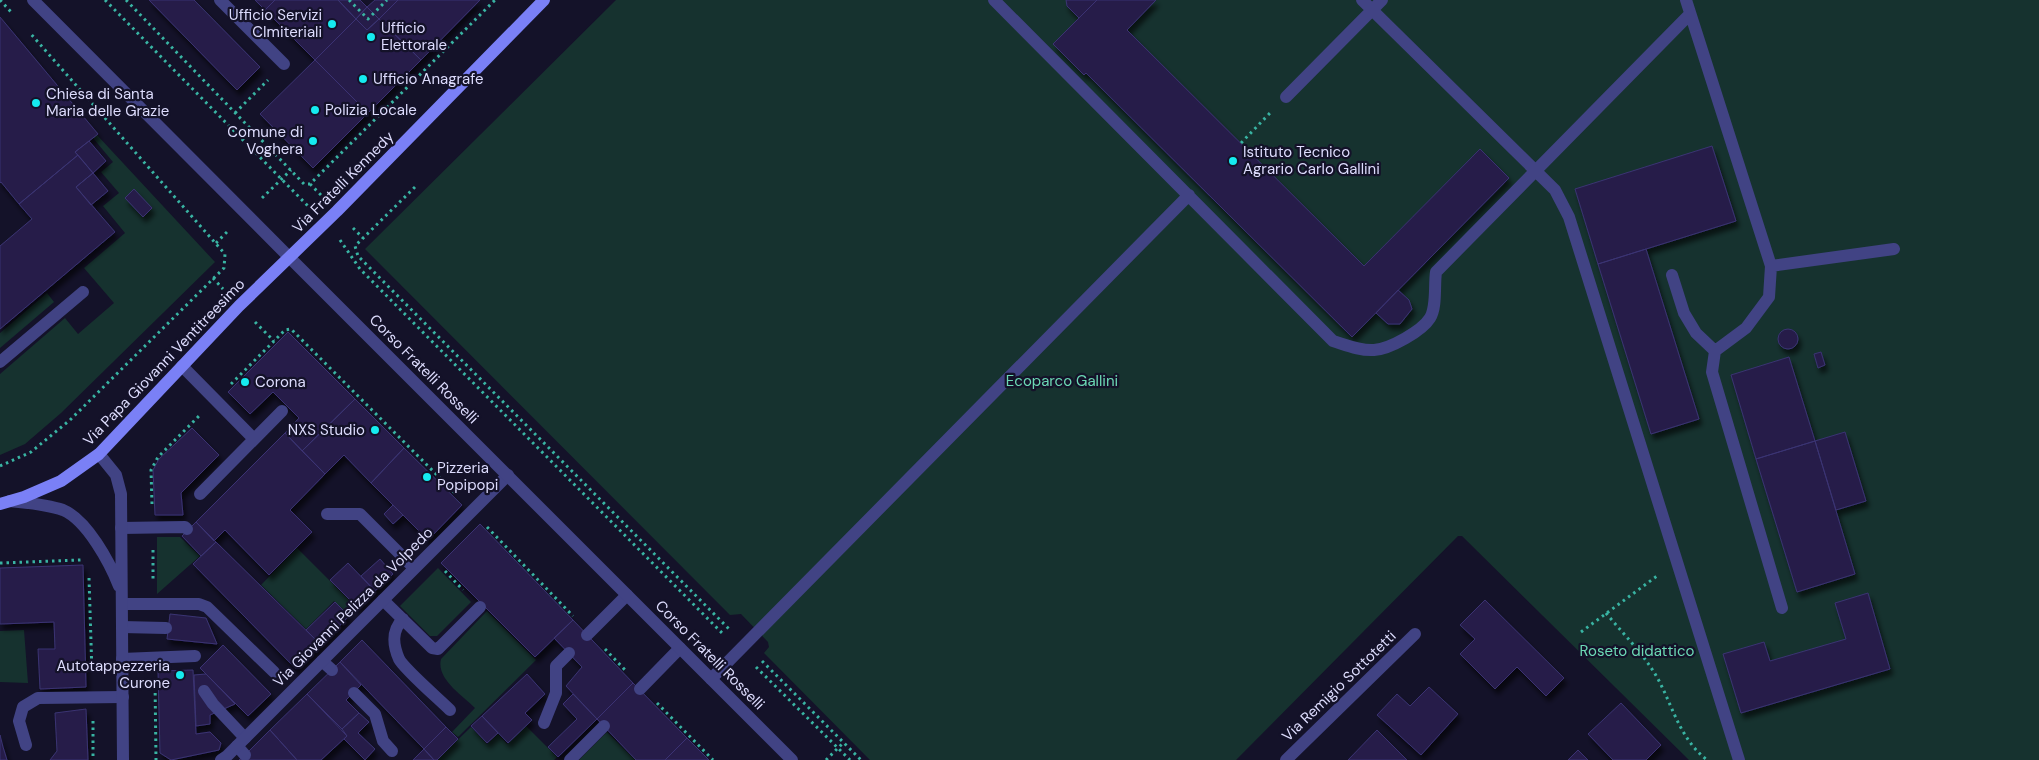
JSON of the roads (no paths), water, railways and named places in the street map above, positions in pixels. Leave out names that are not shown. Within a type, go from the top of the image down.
[{"type":"main road","name":"Via Fratelli Kennedy","points":[[290,258],[544,0]]},
{"type":"main road","name":"Via Papa Giovanni Ventitreesimo","points":[[5,503],[42,491],[99,454],[239,306],[290,258]]},
{"type":"street","name":"Corso Fratelli Rosselli","points":[[33,0],[792,760]]},
{"type":"street","points":[[220,0],[284,64]]},
{"type":"street","points":[[994,0],[1333,340],[1351,347],[1376,350],[1402,340],[1420,330],[1430,318],[1434,308],[1436,272],[1690,14]]},
{"type":"street","points":[[1362,0],[1555,190],[1569,217],[1739,760]]},
{"type":"street","points":[[1286,97],[1382,0]]},
{"type":"street","points":[[1686,0],[1772,266],[1769,297],[1746,328],[1715,351],[1712,372],[1782,608]]},
{"type":"street","points":[[711,679],[1189,196]]},
{"type":"street","points":[[1772,266],[1894,249]]},
{"type":"street","points":[[1672,275],[1684,312],[1696,334],[1715,351]]},
{"type":"street","points":[[0,362],[83,292]]},
{"type":"street","points":[[182,366],[254,440]]},
{"type":"street","points":[[200,494],[282,411]]},
{"type":"street","points":[[99,454],[116,475],[120,484],[123,760]]},
{"type":"street","name":"Via Giovanni Pelizza da Volpedo","points":[[221,760],[242,747],[322,661],[508,475]]},
{"type":"street","points":[[5,503],[48,506],[66,511],[90,534],[111,566],[121,591]]},
{"type":"street","points":[[327,514],[360,514],[414,568]]},
{"type":"street","points":[[121,528],[185,527],[187,529]]},
{"type":"street","points":[[588,634],[627,595]]},
{"type":"street","points":[[383,600],[432,648],[438,649],[480,607]]},
{"type":"street","points":[[122,604],[199,604],[207,607],[274,672]]},
{"type":"street","points":[[403,620],[396,626],[393,638],[400,661],[450,710]]},
{"type":"street","points":[[122,627],[166,628]]},
{"type":"street","name":"Via Remigio Sottotetti","points":[[1286,760],[1415,634]]},
{"type":"street","points":[[641,688],[680,648]]},
{"type":"street","points":[[544,723],[556,693],[556,666],[569,653]]},
{"type":"street","points":[[122,659],[195,656]]},
{"type":"street","points":[[322,661],[332,670]]},
{"type":"street","points":[[204,691],[242,747]]},
{"type":"street","points":[[354,693],[376,714],[383,742],[392,751]]},
{"type":"street","points":[[26,746],[19,721],[23,707],[38,698],[122,697]]},
{"type":"street","points":[[570,760],[604,726]]},
{"type":"place","name":"Ufficio Servizi CImiteriali","points":[[332,24]]},
{"type":"place","name":"Ufficio Elettorale","points":[[371,37]]},
{"type":"place","name":"Ufficio Anagrafe","points":[[363,79]]},
{"type":"place","name":"Chiesa di Santa Maria delle Grazie","points":[[36,103]]},
{"type":"place","name":"Polizia Locale","points":[[315,110]]},
{"type":"place","name":"Comune di Voghera","points":[[313,141]]},
{"type":"place","name":"Istituto Tecnico Agrario Carlo Gallini","points":[[1233,161]]},
{"type":"place","name":"Corona","points":[[245,382]]},
{"type":"place","name":"NXS Studio","points":[[375,430]]},
{"type":"place","name":"Pizzeria Popipopi","points":[[427,477]]},
{"type":"place","name":"Autotappezzeria Curone","points":[[180,675]]},
{"type":"park label","name":"Ecoparco Gallini","points":[[1062,381]]},
{"type":"park label","name":"Roseto didattico","points":[[1637,651]]}]
